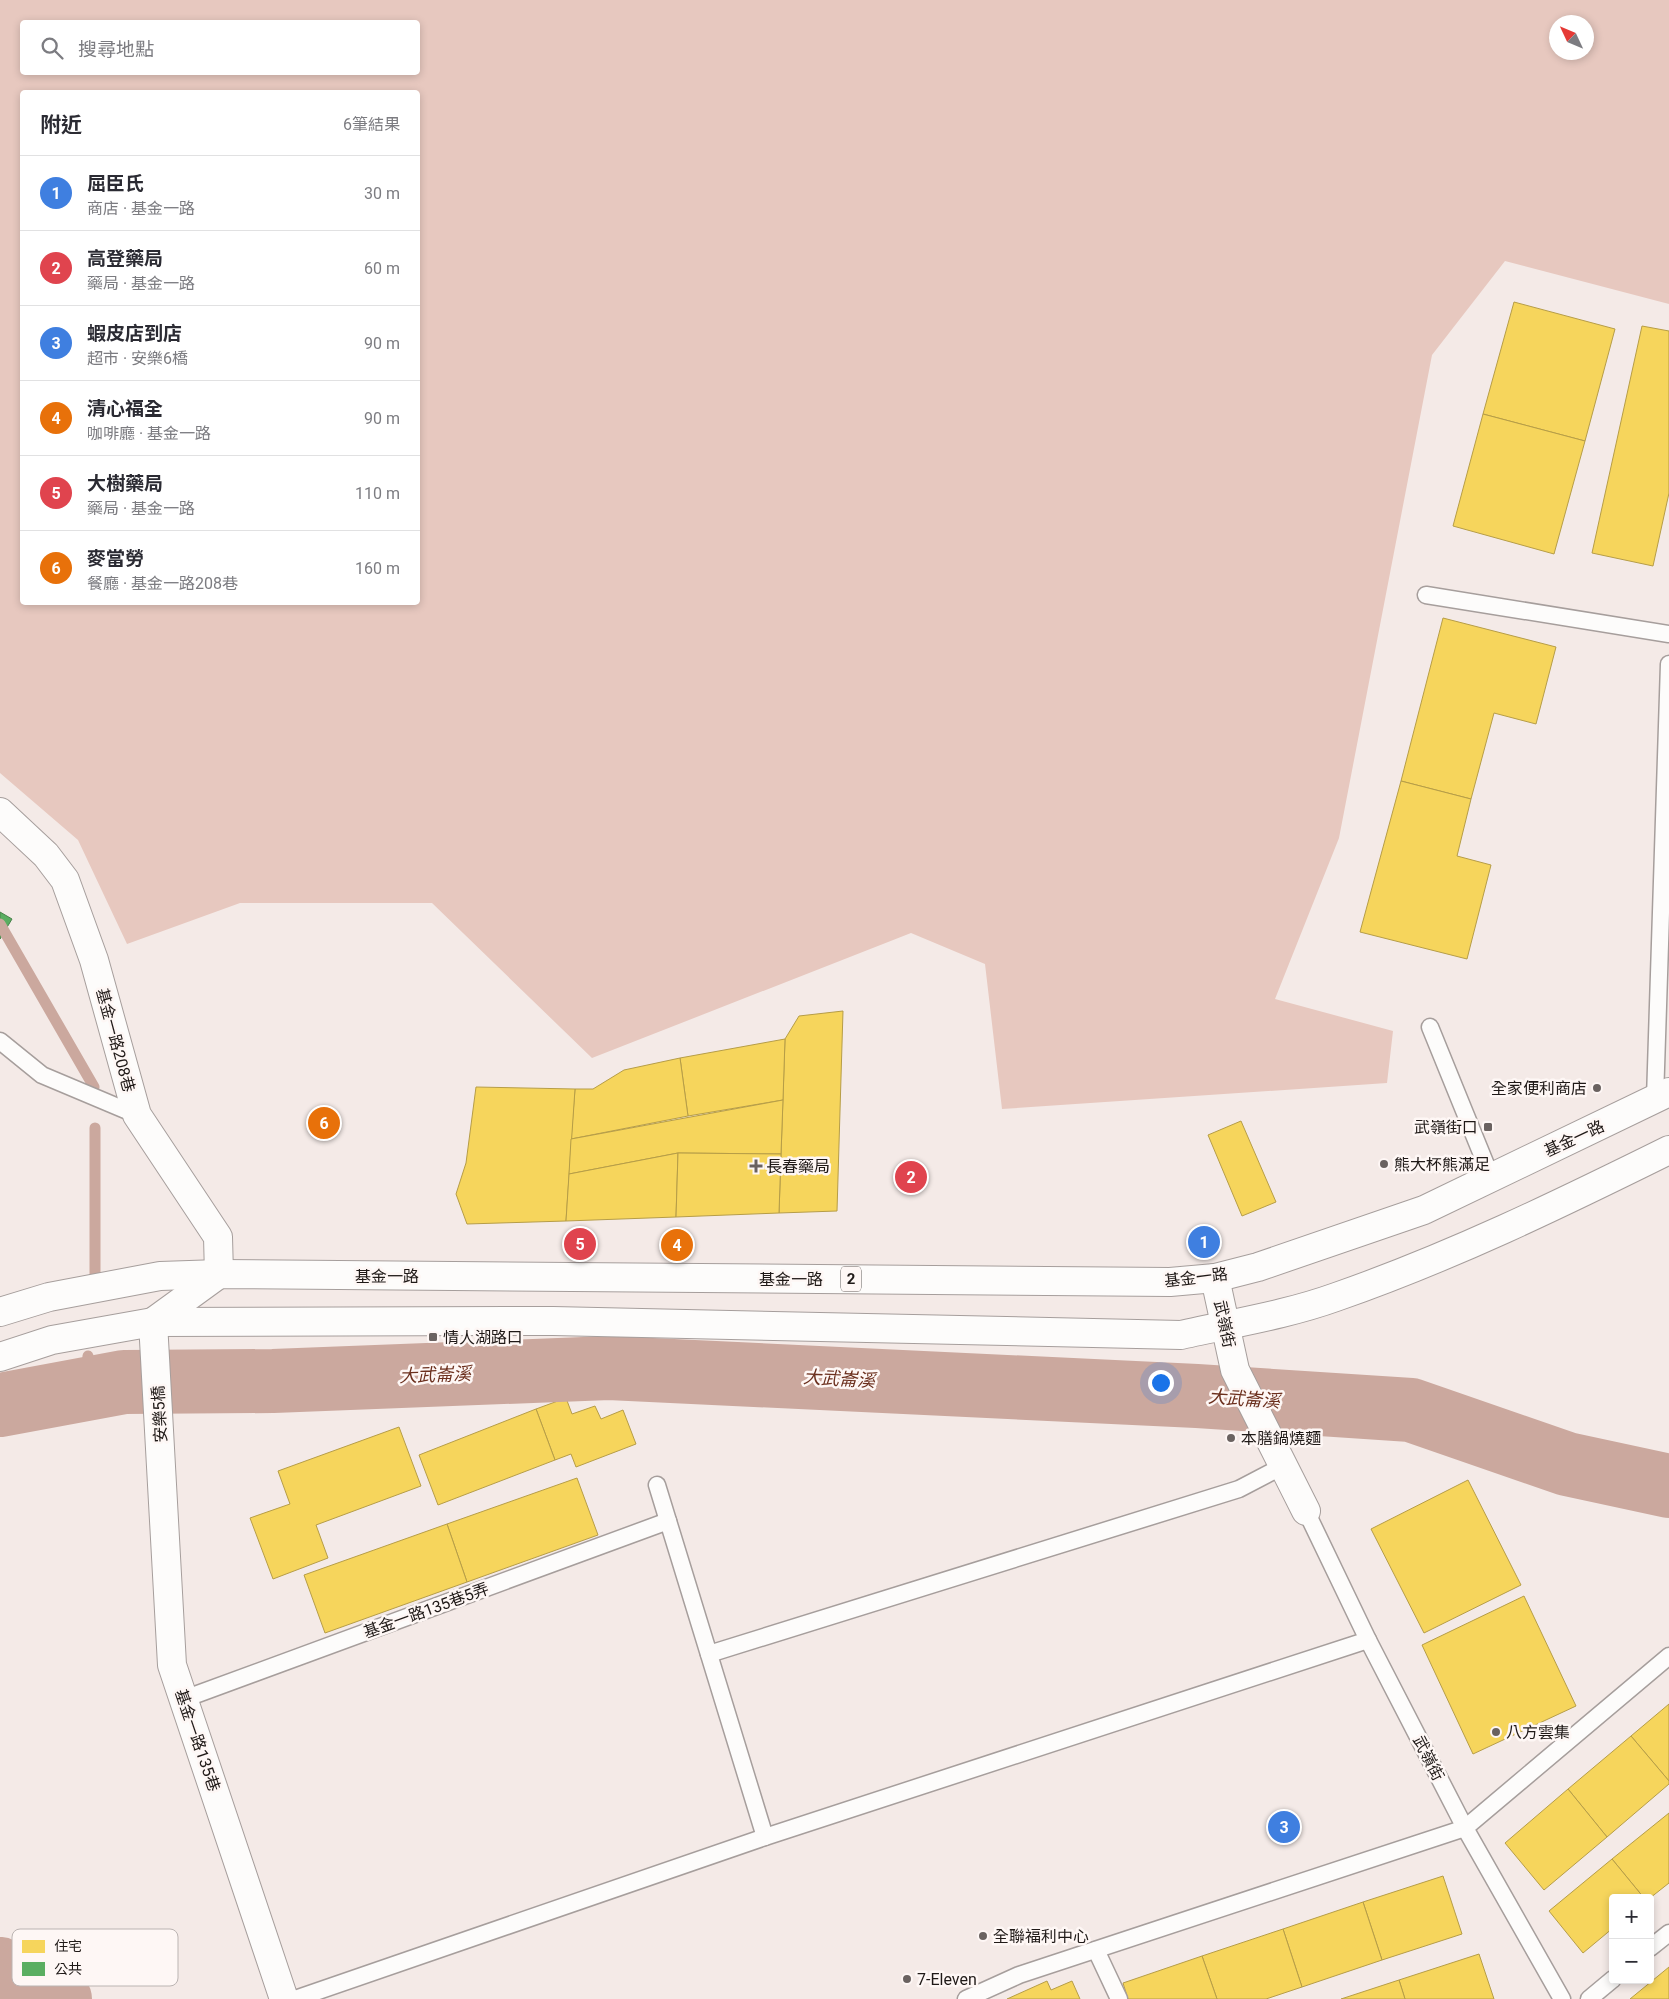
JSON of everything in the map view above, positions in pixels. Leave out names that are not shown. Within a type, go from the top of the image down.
[{"type":"main road","name":"基金一路208巷","points":[[0,812],[46,855],[65,880],[94,960],[137,1115],[218,1237],[219,1274]]},
{"type":"main road","name":"基金一路","points":[[0,1312],[49,1298],[160,1276],[219,1274],[1170,1282],[1216,1278],[1258,1267],[1424,1210],[1662,1095]]},
{"type":"main road","points":[[0,1357],[52,1340],[153,1322],[554,1321],[1181,1335],[1265,1318],[1336,1298],[1514,1227],[1669,1150]]},
{"type":"main road","points":[[153,1322],[219,1274]]},
{"type":"main road","name":"武嶺街","points":[[1216,1278],[1235,1370],[1306,1511]]},
{"type":"main road","name":"安樂5橋","points":[[153,1322],[162,1472]]},
{"type":"main road","name":"基金一路135巷","points":[[162,1472],[172,1665],[284,1999]]},
{"type":"lane","points":[[1426,596],[1669,634]]},
{"type":"lane","points":[[1662,1095],[1669,664]]},
{"type":"lane","points":[[1430,1027],[1491,1177]]},
{"type":"lane","points":[[0,1041],[42,1075],[137,1115]]},
{"type":"lane","points":[[709,1654],[1239,1489],[1283,1466]]},
{"type":"lane","points":[[657,1486],[765,1837]]},
{"type":"lane","name":"武嶺街","points":[[1306,1511],[1368,1640],[1465,1828],[1562,1999]]},
{"type":"lane","name":"基金一路135巷5弄","points":[[184,1699],[668,1522]]},
{"type":"lane","points":[[294,1999],[765,1837],[1368,1640]]},
{"type":"lane","points":[[966,1999],[1019,1975],[1465,1828],[1669,1656]]},
{"type":"lane","points":[[1654,1945],[1669,1933]]},
{"type":"lane","points":[[1096,1950],[1119,1999]]},
{"type":"lane","points":[[1588,1999],[1609,1982]]},
{"type":"shaded area","points":[[0,0],[1669,0],[1669,304],[1505,261],[1432,355],[1339,838],[1275,999],[1393,1031],[1387,1083],[1002,1109],[985,964],[911,933],[592,1058],[432,903],[240,903],[127,944],[78,840],[0,773]]},
{"type":"building: 住宅","points":[[1514,302],[1615,329],[1585,441],[1483,414]]},
{"type":"building: 住宅","points":[[1642,326],[1669,331],[1669,493],[1653,566],[1592,553]]},
{"type":"building: 住宅","points":[[1483,414],[1585,441],[1554,554],[1453,526]]},
{"type":"building: 住宅","points":[[1443,618],[1556,647],[1536,724],[1494,713],[1471,799],[1401,781]]},
{"type":"building: 住宅","points":[[1401,781],[1471,799],[1457,856],[1491,865],[1467,959],[1360,932]]},
{"type":"building: 住宅","points":[[843,1011],[837,1211],[779,1213],[785,1039],[799,1016]]},
{"type":"building: 住宅","points":[[785,1039],[783,1100],[688,1116],[680,1058]]},
{"type":"building: 住宅","points":[[680,1058],[688,1116],[571,1139],[575,1089],[593,1089],[624,1070]]},
{"type":"building: 住宅","points":[[476,1087],[575,1089],[566,1221],[467,1224],[456,1194],[466,1163]]},
{"type":"building: 住宅","points":[[783,1100],[781,1154],[678,1153],[569,1174],[571,1139]]},
{"type":"building: 住宅","points":[[1241,1121],[1276,1202],[1242,1216],[1208,1135]]},
{"type":"building: 住宅","points":[[678,1153],[676,1217],[566,1221],[569,1174]]},
{"type":"building: 住宅","points":[[678,1153],[781,1154],[779,1213],[676,1217]]},
{"type":"building: 住宅","points":[[566,1398],[572,1414],[595,1406],[601,1419],[623,1410],[636,1444],[576,1467],[571,1454],[555,1460],[536,1409]]},
{"type":"building: 住宅","points":[[536,1409],[555,1460],[438,1505],[419,1455]]},
{"type":"building: 住宅","points":[[399,1427],[421,1486],[316,1525],[328,1558],[273,1579],[250,1518],[290,1504],[278,1471]]},
{"type":"building: 住宅","points":[[577,1478],[598,1535],[467,1582],[447,1524]]},
{"type":"building: 住宅","points":[[1468,1480],[1521,1585],[1424,1633],[1371,1529]]},
{"type":"building: 住宅","points":[[447,1524],[467,1582],[325,1633],[304,1575]]},
{"type":"building: 住宅","points":[[1524,1596],[1576,1706],[1473,1754],[1422,1645]]},
{"type":"building: 住宅","points":[[1669,1704],[1669,1781],[1631,1736]]},
{"type":"building: 住宅","points":[[1631,1736],[1669,1781],[1669,1784],[1607,1837],[1568,1789]]},
{"type":"building: 住宅","points":[[1568,1789],[1607,1837],[1544,1890],[1505,1843]]},
{"type":"building: 住宅","points":[[1669,1813],[1669,1883],[1654,1895],[1641,1894],[1612,1859]]},
{"type":"building: 住宅","points":[[1612,1859],[1641,1894],[1609,1894],[1609,1931],[1583,1953],[1549,1911]]},
{"type":"building: 住宅","points":[[1443,1876],[1462,1934],[1382,1960],[1363,1902]]},
{"type":"building: 住宅","points":[[1363,1902],[1382,1960],[1302,1987],[1283,1929]]},
{"type":"building: 住宅","points":[[1283,1929],[1302,1987],[1266,1999],[1217,1999],[1202,1956]]},
{"type":"building: 住宅","points":[[1479,1954],[1494,1999],[1405,1999],[1399,1980]]},
{"type":"building: 住宅","points":[[1202,1956],[1217,1999],[1128,1999],[1123,1983]]},
{"type":"building: 住宅","points":[[1669,1967],[1669,1999],[1630,1999],[1648,1984],[1654,1984],[1654,1979]]},
{"type":"building: 住宅","points":[[1399,1980],[1405,1999],[1341,1999]]},
{"type":"building: 住宅","points":[[1047,1981],[1051,1990],[1072,1981],[1080,1999],[1007,1999]]},
{"type":"building: 公共","points":[[0,912],[12,919],[0,939]]},
{"type":"waterway","points":[[0,924],[94,1087]]},
{"type":"waterway","points":[[95,1128],[95,1275]]},
{"type":"waterway","points":[[85,1389],[88,1356]]},
{"type":"waterway","name":"大武崙溪","points":[[0,1405],[124,1382],[273,1381],[609,1368],[1197,1396],[1411,1410],[1567,1464],[1669,1486]]},
{"type":"waterway","name":"大武崙溪","points":[[0,1969],[12,1975]]},
{"type":"waterway","name":"大武崙溪","points":[[34,1986],[60,1999]]},
{"type":"place","name":"全家便利商店","points":[[1597,1088]]},
{"type":"place","name":"麥當勞","points":[[324,1123]]},
{"type":"place","name":"武嶺街口","points":[[1488,1127]]},
{"type":"place","name":"熊大杯熊滿足","points":[[1384,1164]]},
{"type":"place","name":"長春藥局","points":[[756,1166]]},
{"type":"place","name":"高登藥局","points":[[911,1177]]},
{"type":"place","name":"屈臣氏","points":[[1204,1242]]},
{"type":"place","name":"大樹藥局","points":[[580,1244]]},
{"type":"place","name":"清心福全","points":[[677,1245]]},
{"type":"place","name":"情人湖路口","points":[[433,1337]]},
{"type":"place","name":"本膳鍋燒麵","points":[[1231,1438]]},
{"type":"place","name":"八方雲集","points":[[1496,1732]]},
{"type":"place","name":"蝦皮店到店","points":[[1284,1827]]},
{"type":"place","name":"全聯福利中心","points":[[983,1936]]},
{"type":"place","name":"7-Eleven","points":[[907,1979]]}]
